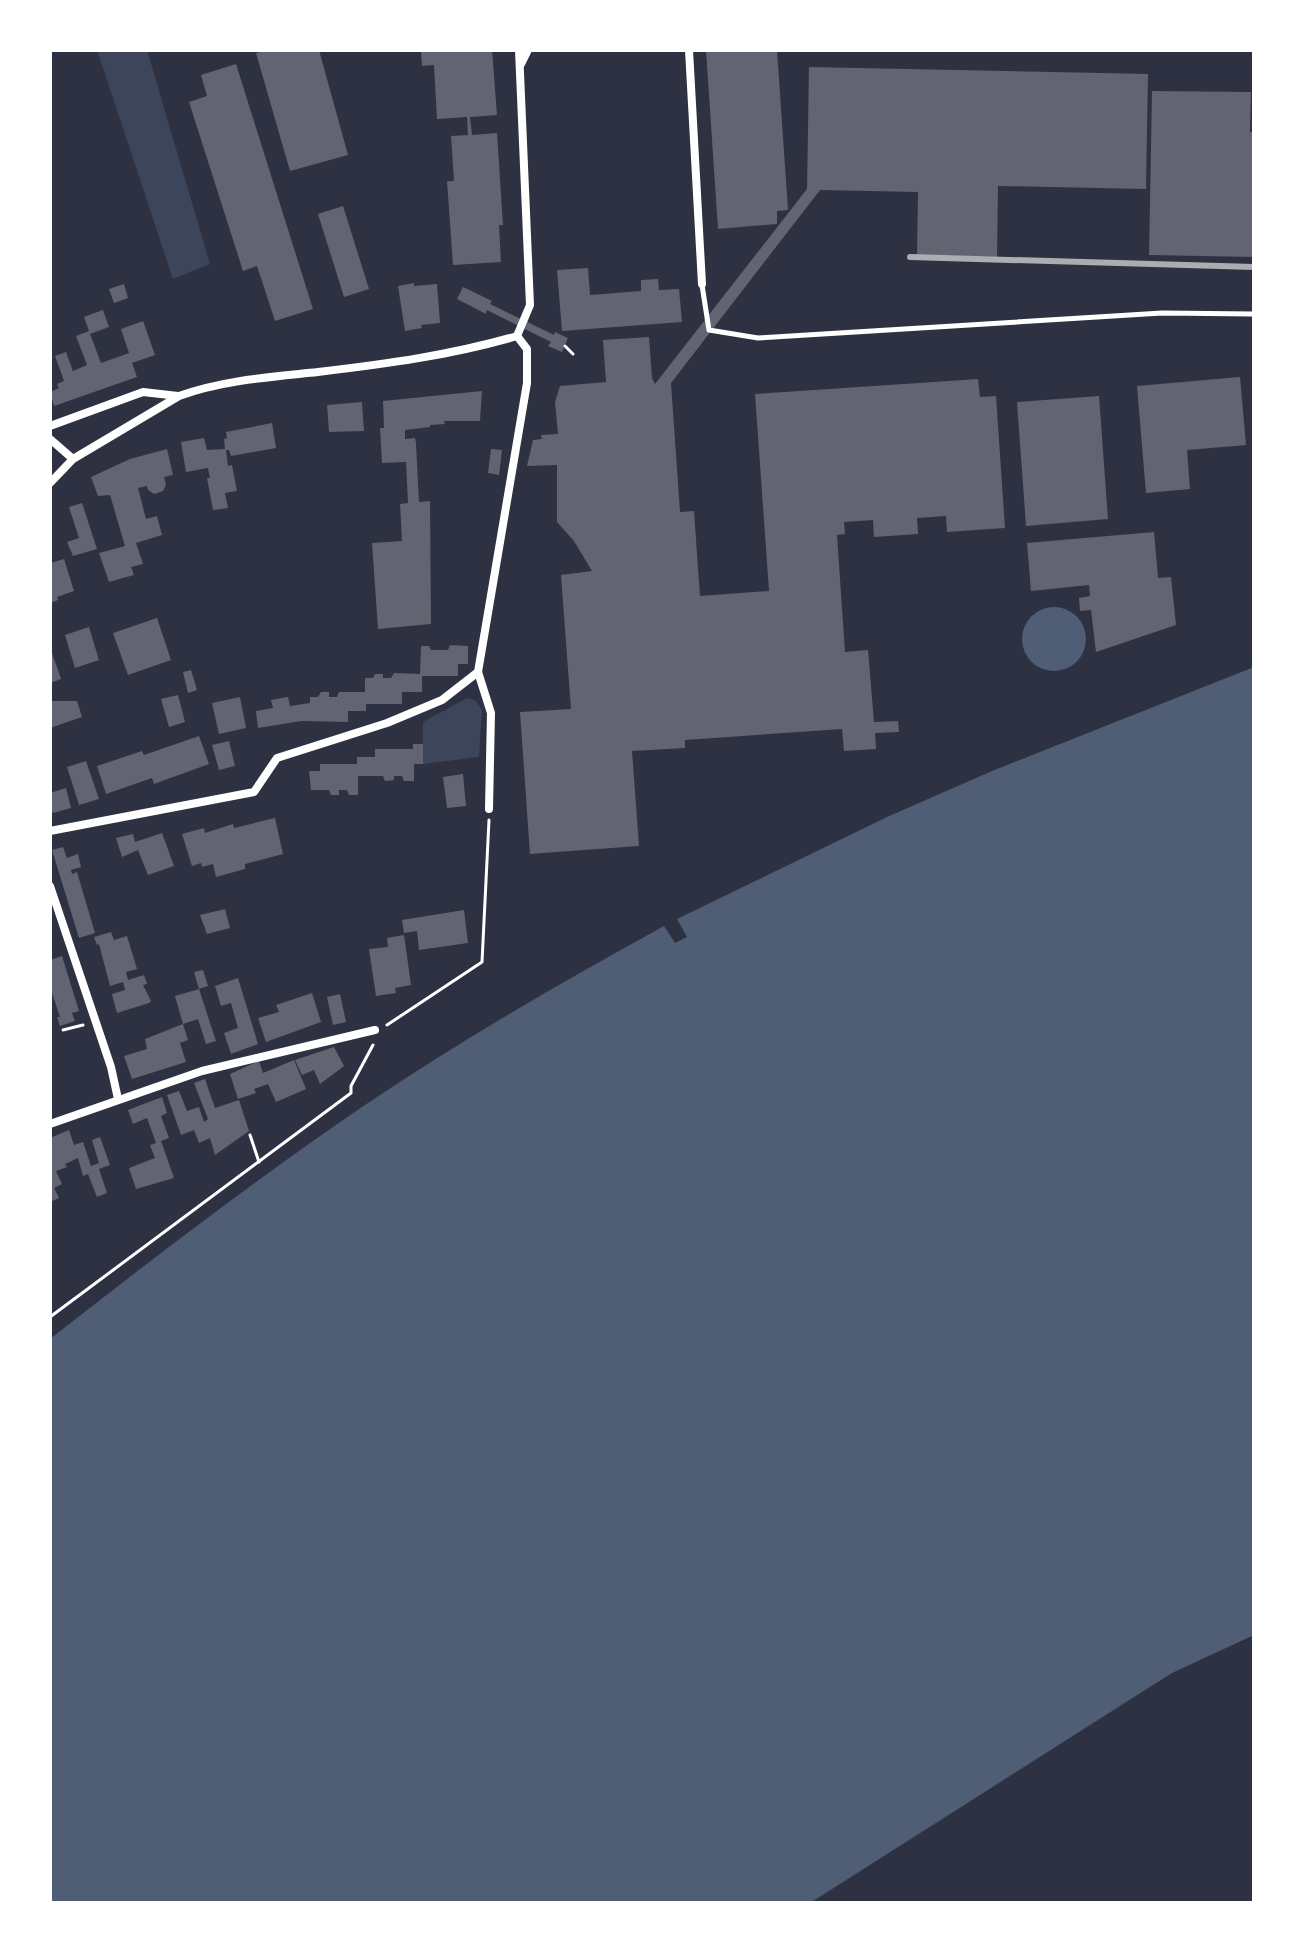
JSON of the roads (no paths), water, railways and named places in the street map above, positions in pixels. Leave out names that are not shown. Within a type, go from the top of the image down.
[{"type":"street","points":[[517,336],[530,305],[519,50]]},
{"type":"street","points":[[521,65],[528,50]]},
{"type":"street","points":[[689,50],[702,284]]},
{"type":"street","points":[[50,483],[73,459],[179,396],[232,382],[419,359],[517,336]]},
{"type":"street","points":[[489,809],[491,713],[478,672],[527,383],[527,349],[517,336]]},
{"type":"street","points":[[50,426],[143,392],[179,396]]},
{"type":"street","points":[[50,439],[73,459]]},
{"type":"street","points":[[50,831],[254,792],[277,758],[387,723],[442,700],[478,672]]},
{"type":"street","points":[[50,886],[111,1067],[118,1099]]},
{"type":"street","points":[[50,1124],[202,1071],[374,1035]]},
{"type":"lane","points":[[702,284],[709,330],[758,338],[1162,313],[1254,314]]},
{"type":"railway","points":[[910,257],[1254,267]]}]
